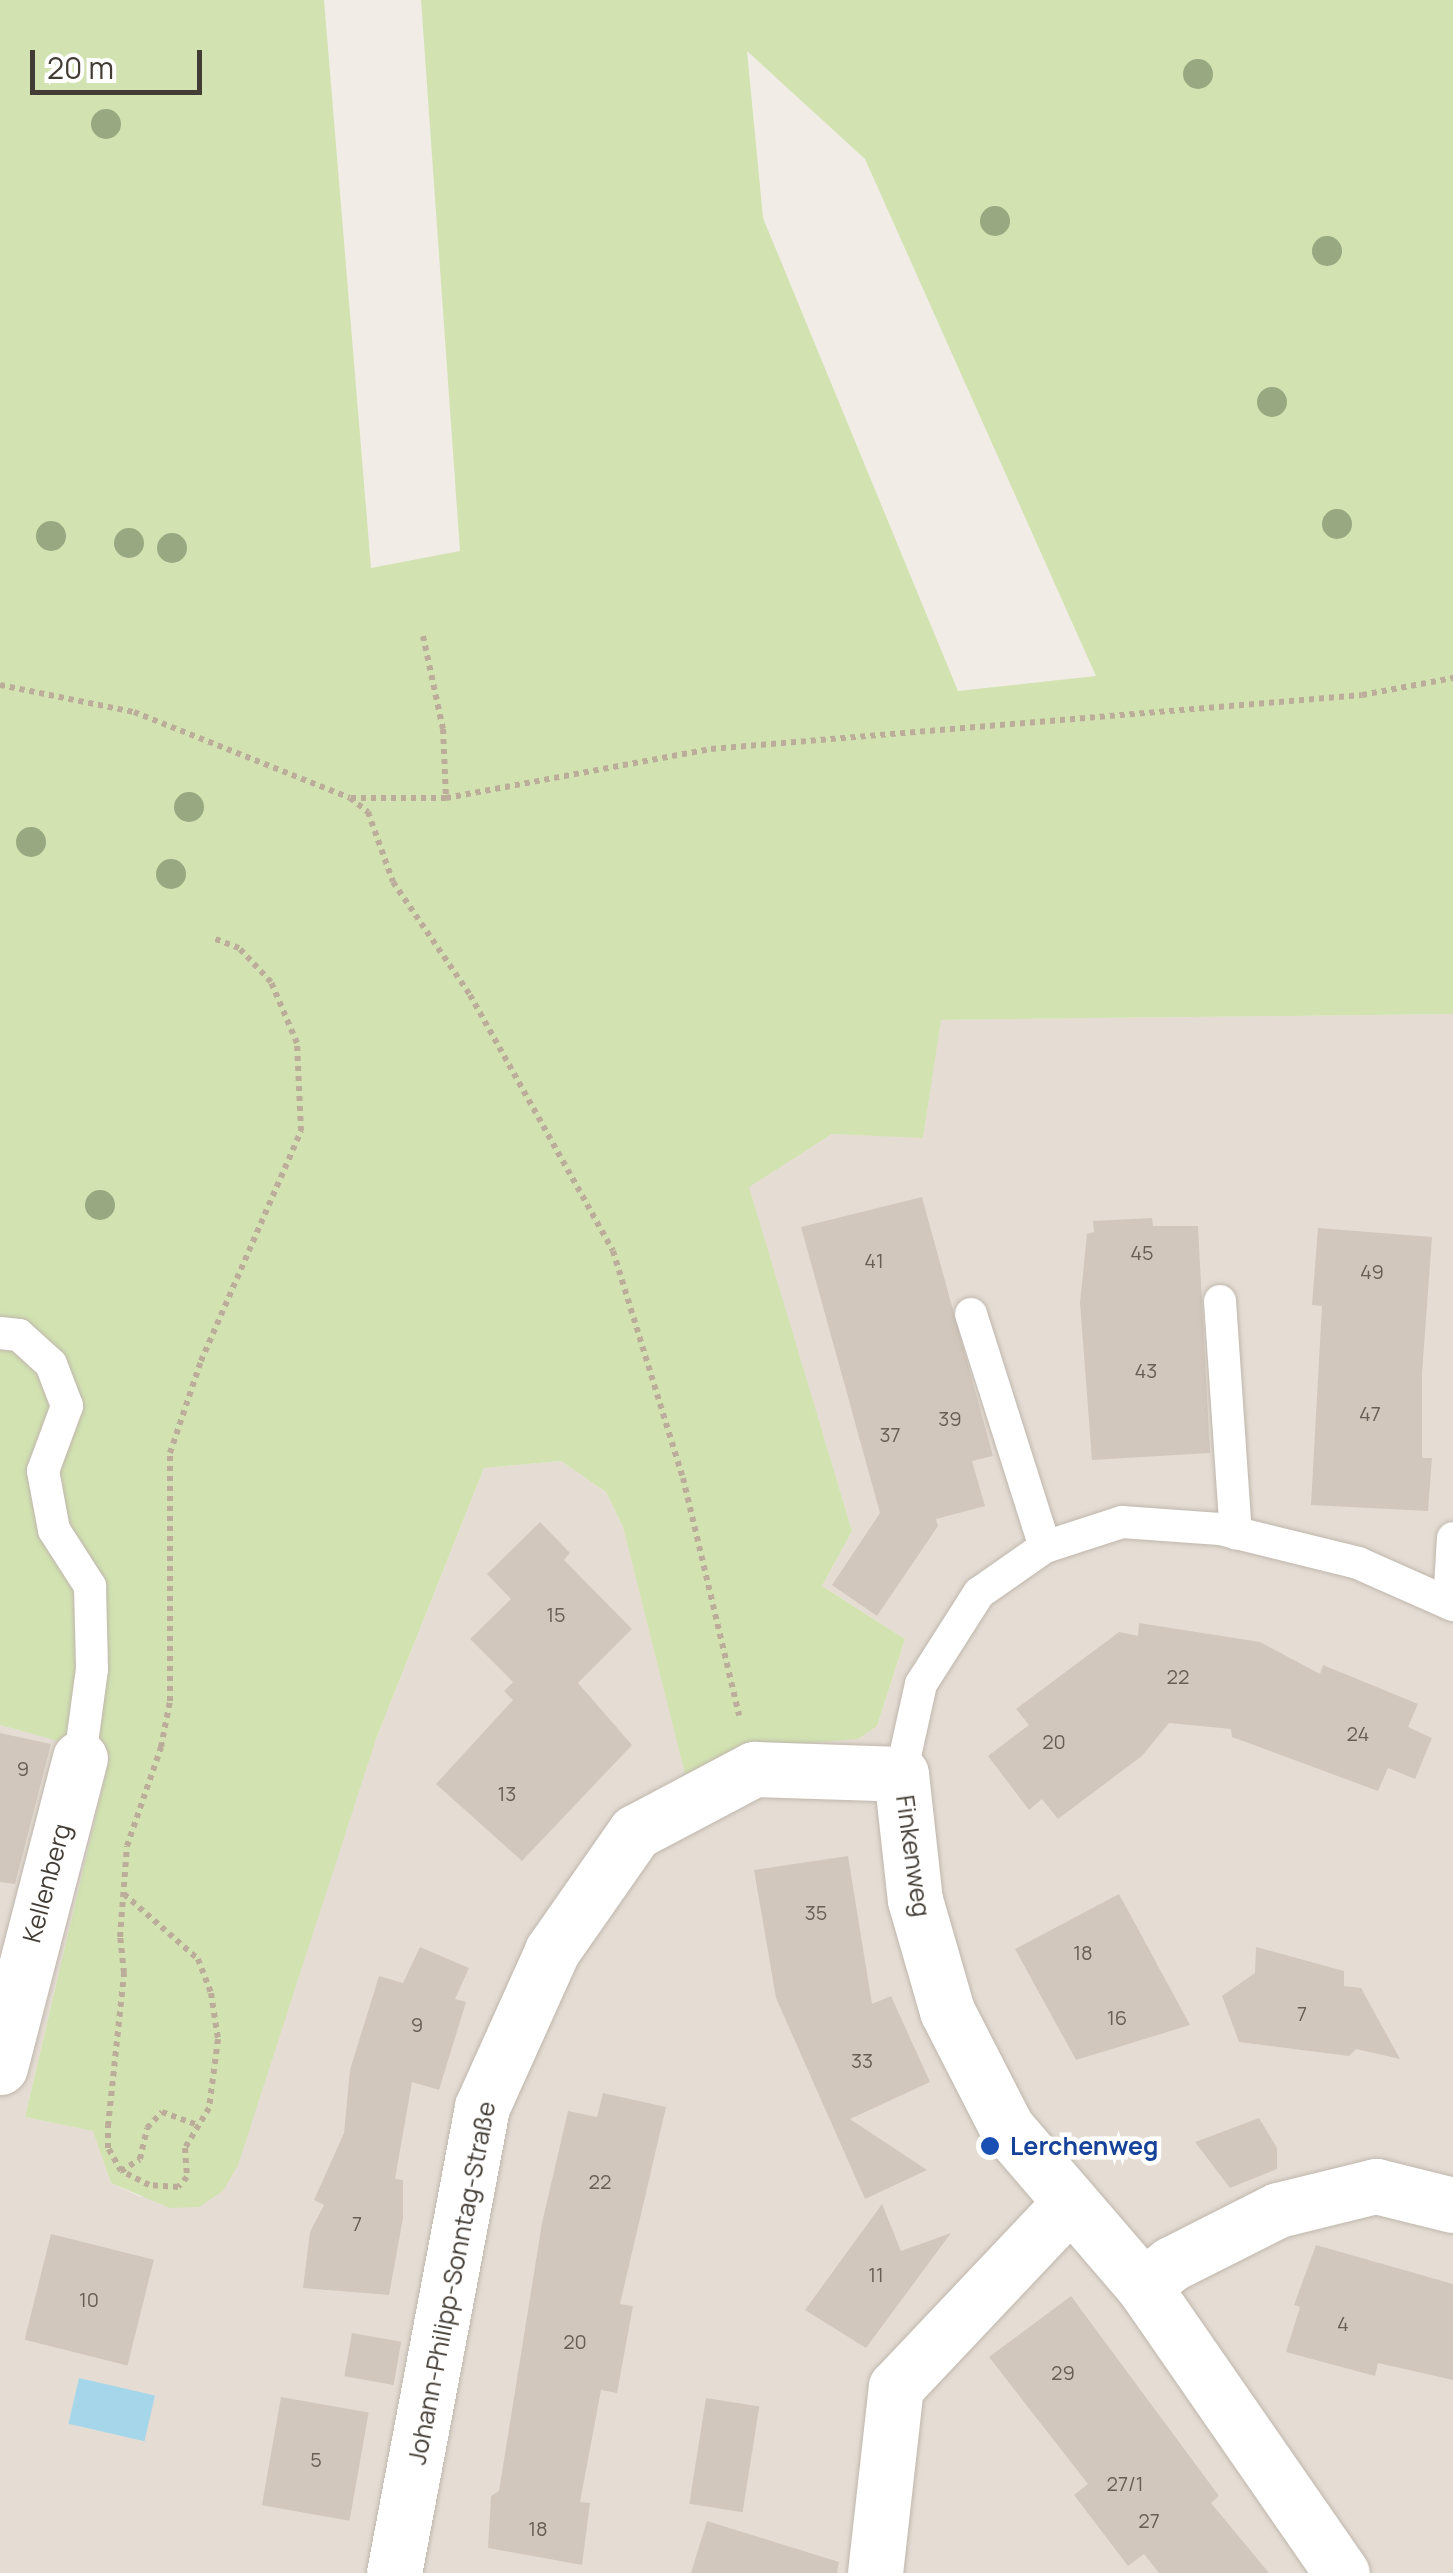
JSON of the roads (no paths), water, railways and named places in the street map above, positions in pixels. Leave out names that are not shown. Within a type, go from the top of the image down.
[{"type":"street","name":"Kellenberg","points":[[0,2067],[80,1758]]},
{"type":"street","name":"Johann-Philipp-Sonntag-Straße","points":[[394,2573],[490,2090],[552,1952],[635,1832],[754,1769],[901,1774]]},
{"type":"street","name":"Finkenweg","points":[[901,1774],[915,1900],[947,2010],[1007,2128],[1142,2286],[1342,2573]]},
{"type":"street","points":[[1142,2286],[1171,2264],[1278,2210],[1376,2186],[1453,2205]]},
{"type":"street","points":[[875,2573],[896,2387],[1070,2203]]},
{"type":"lane","points":[[1220,1301],[1236,1533]]},
{"type":"lane","points":[[971,1314],[1045,1547]]},
{"type":"lane","points":[[0,1334],[19,1335],[50,1364],[67,1406],[42,1471],[54,1530],[90,1586],[92,1668],[80,1758]]},
{"type":"lane","name":"Finkenweg","points":[[901,1774],[921,1684],[979,1593],[1045,1547],[1122,1522],[1236,1533],[1358,1563],[1451,1604]]},
{"type":"lane","points":[[1451,1604],[1453,1538]]},
{"type":"water","points":[[79,2378],[155,2396],[144,2441],[68,2424]]},
{"type":"place","name":"Lerchenweg","points":[[990,2146]]}]
